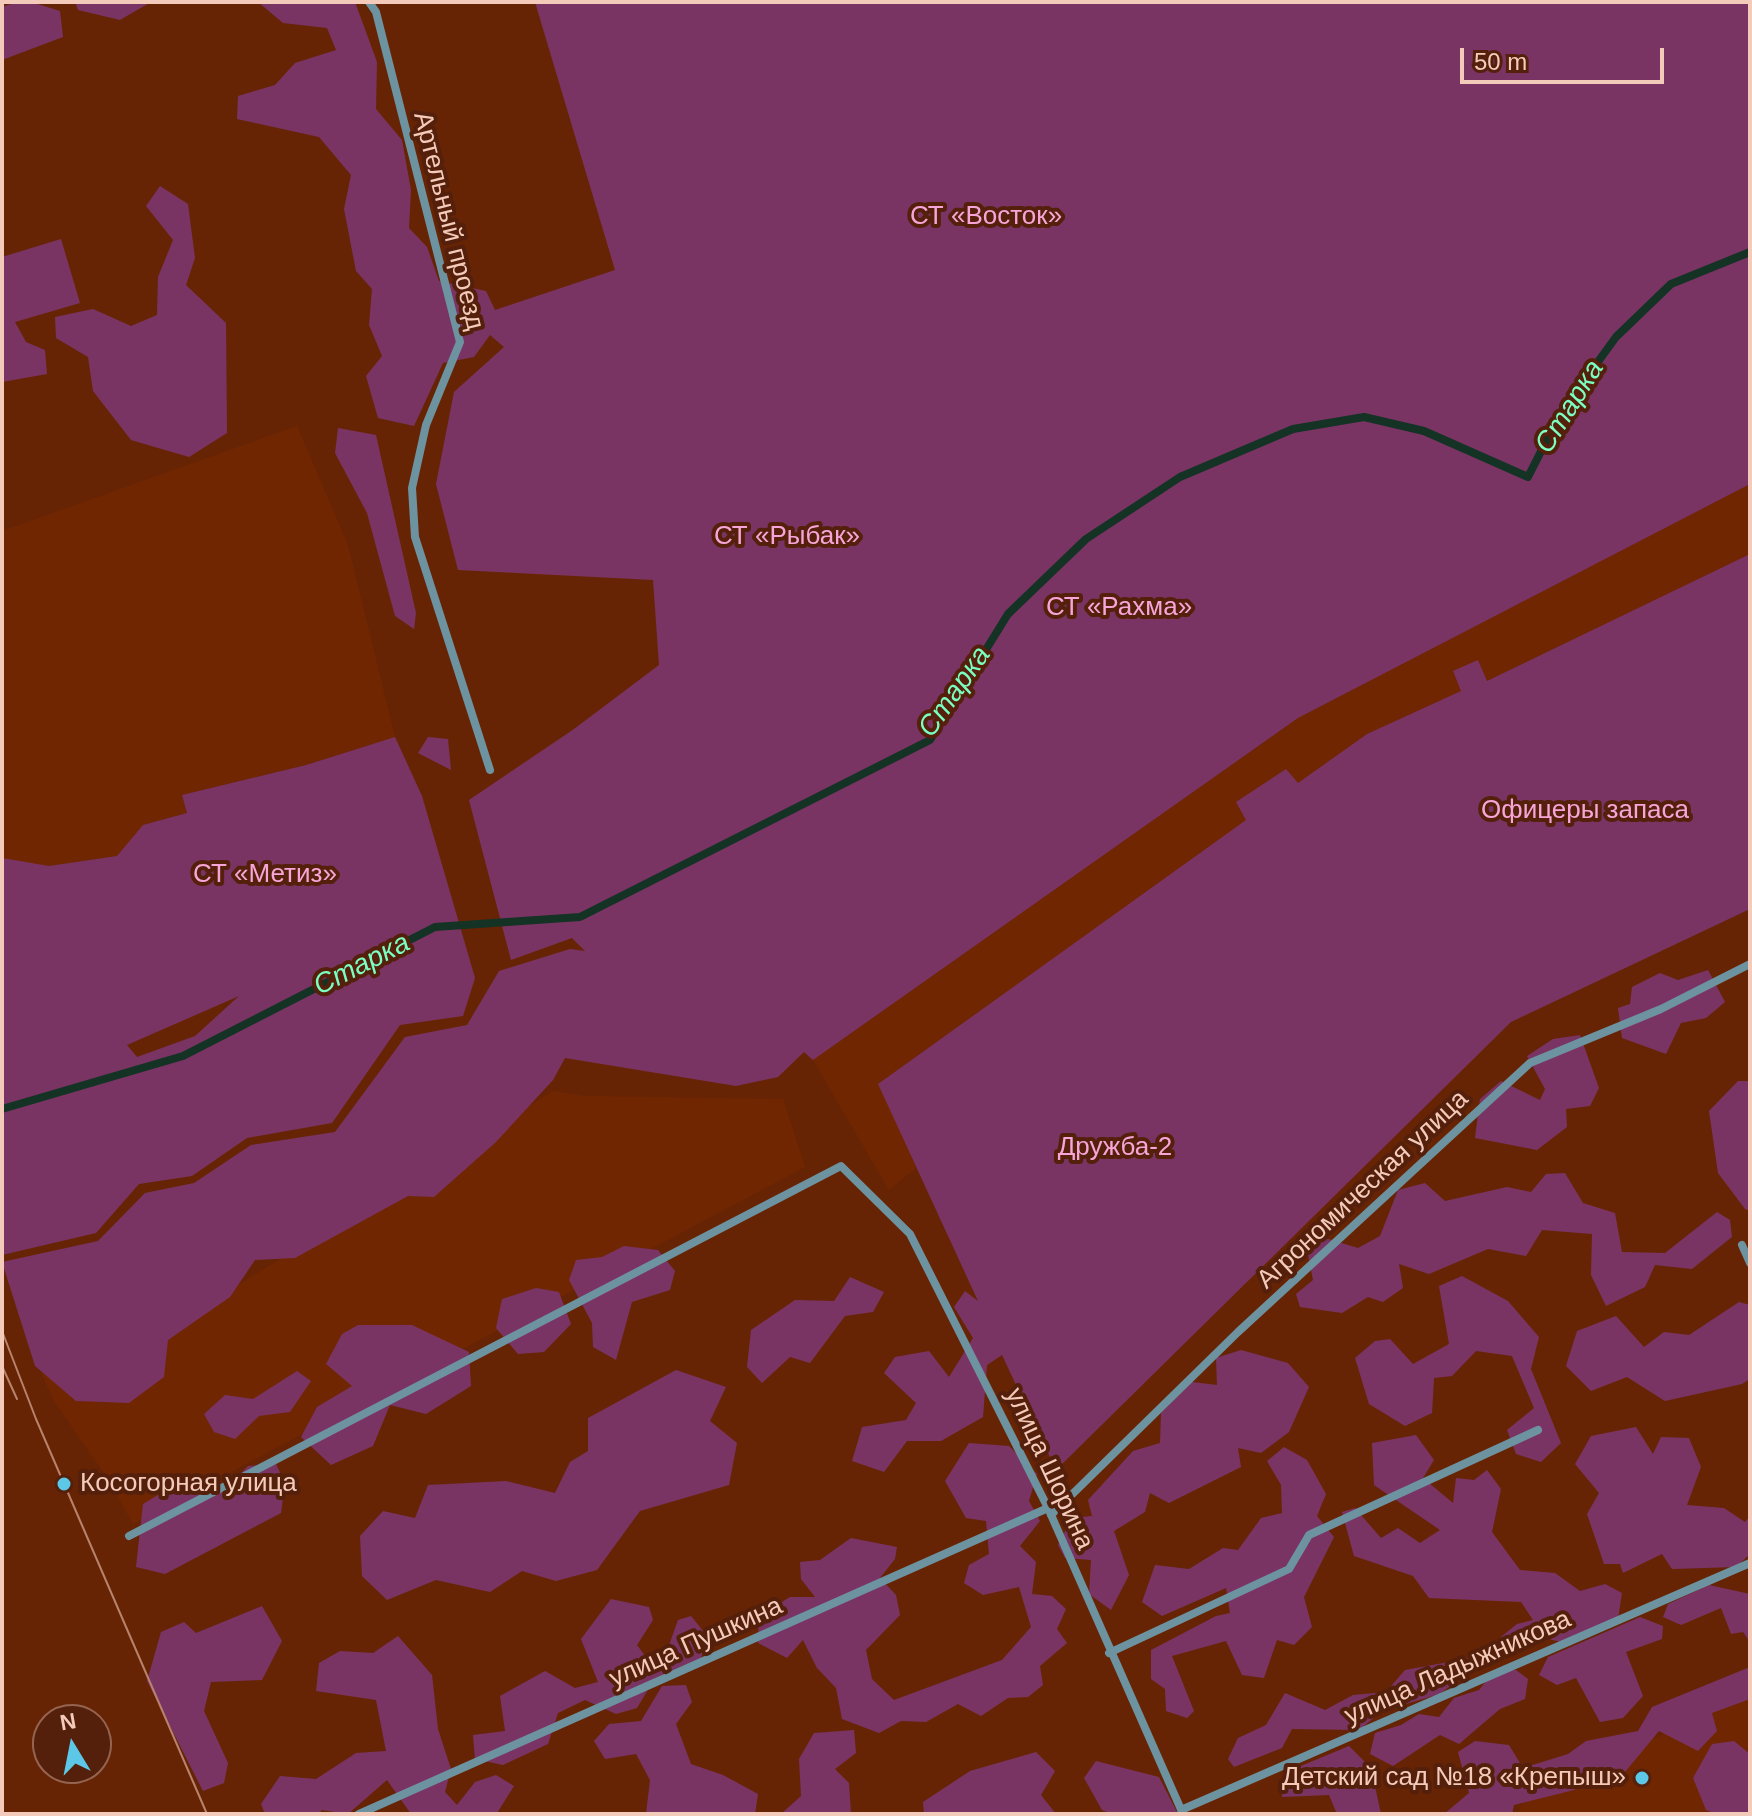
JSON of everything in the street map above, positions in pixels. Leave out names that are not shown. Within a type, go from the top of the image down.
[{"type":"street","name":"Артельный проезд","points":[[369,2],[376,12],[460,342],[426,425],[412,488],[415,537],[490,770]]},
{"type":"street","name":"Агрономическая улица","points":[[1049,1512],[1238,1332],[1530,1063],[1661,1009],[1750,964]]},
{"type":"street","name":"улица Шорина","points":[[129,1536],[841,1166],[910,1234],[1049,1512],[1182,1812]]},
{"type":"street","points":[[1742,1245],[1750,1263]]},
{"type":"street","points":[[1109,1653],[1289,1569],[1309,1535],[1538,1430]]},
{"type":"street","name":"улица Пушкина","points":[[359,1814],[1049,1512]]},
{"type":"street","name":"улица Ладыжникова","points":[[1182,1812],[1750,1563]]},
{"type":"shaded area","points":[[297,426],[348,545],[395,737],[305,765],[182,795],[187,813],[143,825],[117,856],[42,867],[2,858],[2,531]]},
{"type":"shaded area","points":[[1750,484],[1750,554],[1487,681],[1478,660],[1464,666],[1453,672],[1462,691],[1367,734],[1298,784],[1286,769],[1237,802],[1247,820],[879,1083],[916,1168],[889,1190],[813,1060],[1298,718]]},
{"type":"shaded area","points":[[553,1091],[583,1096],[783,1099],[805,1167],[133,1524],[110,1482],[54,1401],[42,1375],[63,1359],[144,1343]]},
{"type":"shaded area","name":"Детский сад №18 «Крепыш»","points":[[1750,1680],[1750,1814],[1511,1814],[1519,1811],[1521,1804],[1637,1752],[1636,1746],[1681,1727]]},
{"type":"green space","points":[[31,2],[60,11],[63,37],[2,60],[2,7]]},
{"type":"green space","points":[[75,2],[151,2],[120,20],[78,10]]},
{"type":"green space","points":[[258,2],[355,2],[377,62],[376,109],[402,140],[411,190],[409,228],[427,247],[439,281],[486,291],[495,310],[615,270],[535,2],[1750,2],[1750,484],[1298,718],[813,1060],[804,1052],[778,1077],[736,1086],[565,1058],[553,1080],[496,1142],[434,1197],[408,1196],[295,1258],[255,1260],[230,1297],[168,1340],[164,1377],[129,1403],[76,1401],[35,1366],[2,1262],[98,1241],[145,1193],[194,1183],[251,1145],[335,1132],[405,1037],[467,1025],[499,971],[570,949],[585,951],[572,938],[511,960],[469,800],[574,729],[659,665],[653,580],[458,570],[436,484],[454,392],[504,347],[490,335],[474,357],[443,363],[414,426],[378,418],[366,376],[382,356],[369,325],[372,289],[356,271],[344,209],[351,175],[319,137],[237,119],[238,96],[275,85],[295,63],[336,50],[327,28],[283,23]]},
{"type":"green space","points":[[160,186],[188,204],[195,258],[186,285],[226,323],[227,433],[189,457],[131,440],[93,391],[88,357],[56,338],[55,317],[93,309],[131,326],[157,315],[158,277],[173,240],[146,206]]},
{"type":"green space","points":[[61,239],[80,303],[15,322],[26,342],[45,350],[47,374],[2,382],[2,257]]},
{"type":"green space","points":[[338,428],[376,435],[416,613],[414,629],[395,616],[367,513],[335,453]]},
{"type":"green space","name":"Дружба-2","points":[[1750,554],[1750,909],[1511,1022],[1056,1470],[1002,1355],[987,1365],[983,1417],[941,1441],[907,1441],[884,1472],[852,1461],[862,1427],[906,1420],[916,1403],[884,1373],[895,1357],[929,1351],[949,1377],[973,1338],[954,1307],[965,1291],[978,1301],[878,1084],[1246,820],[1236,802],[1286,769],[1298,783],[1367,734],[1461,691],[1453,671],[1478,660],[1487,681]]},
{"type":"green space","name":"СТ «Метиз»","points":[[395,737],[422,796],[475,978],[463,1016],[400,1025],[332,1123],[247,1138],[192,1176],[139,1184],[96,1233],[2,1255],[2,858],[49,866],[117,856],[143,825],[187,813],[182,795],[306,765]],"holes":[[[239,996],[195,1036],[137,1057],[127,1045]]]},
{"type":"green space","points":[[428,737],[448,739],[451,770],[418,753]]},
{"type":"green space","points":[[1708,970],[1725,1002],[1706,1018],[1681,1023],[1666,1054],[1622,1038],[1618,1008],[1630,1004],[1632,987],[1660,973],[1678,980]]},
{"type":"green space","points":[[1580,1035],[1599,1088],[1590,1106],[1566,1109],[1567,1127],[1537,1150],[1475,1138],[1480,1099],[1501,1081],[1540,1100],[1545,1089],[1527,1056],[1553,1039]]},
{"type":"green space","points":[[1738,1081],[1750,1081],[1750,1211],[1745,1209],[1718,1173],[1709,1111]]},
{"type":"green space","points":[[1565,1173],[1583,1203],[1615,1213],[1622,1252],[1665,1253],[1717,1212],[1730,1220],[1732,1237],[1692,1269],[1655,1265],[1645,1287],[1606,1306],[1591,1275],[1592,1234],[1542,1230],[1526,1256],[1488,1249],[1429,1274],[1399,1264],[1403,1288],[1383,1302],[1368,1297],[1342,1313],[1300,1307],[1296,1294],[1313,1280],[1308,1254],[1325,1238],[1358,1248],[1380,1236],[1398,1190],[1425,1183],[1445,1201],[1507,1187],[1531,1192],[1546,1174]]},
{"type":"green space","points":[[624,1246],[658,1250],[675,1271],[670,1290],[632,1302],[616,1360],[593,1347],[592,1323],[569,1280],[576,1260],[602,1257]]},
{"type":"green space","points":[[1462,1276],[1508,1301],[1539,1337],[1531,1369],[1561,1443],[1541,1462],[1516,1454],[1507,1430],[1534,1408],[1512,1356],[1476,1351],[1452,1376],[1434,1378],[1432,1413],[1405,1426],[1369,1404],[1355,1358],[1375,1341],[1390,1339],[1413,1364],[1449,1344],[1439,1286]]},
{"type":"green space","points":[[850,1277],[884,1292],[873,1312],[845,1316],[810,1363],[790,1357],[762,1383],[747,1367],[751,1330],[795,1300],[834,1301]]},
{"type":"green space","points":[[536,1288],[559,1292],[571,1324],[544,1352],[518,1354],[496,1328],[502,1299]]},
{"type":"green space","points":[[1739,1302],[1750,1305],[1750,1379],[1742,1384],[1665,1401],[1627,1377],[1591,1391],[1566,1366],[1577,1331],[1616,1316],[1644,1347],[1664,1332],[1689,1335]]},
{"type":"green space","points":[[358,1325],[412,1325],[469,1352],[471,1386],[426,1414],[390,1405],[373,1446],[331,1465],[301,1437],[317,1407],[352,1386],[326,1364],[342,1334]]},
{"type":"green space","points":[[1241,1350],[1288,1363],[1309,1387],[1289,1432],[1261,1453],[1238,1448],[1241,1467],[1169,1503],[1150,1493],[1145,1512],[1114,1531],[1129,1575],[1111,1610],[1089,1594],[1091,1560],[1065,1558],[1058,1545],[1072,1518],[1092,1516],[1088,1500],[1133,1451],[1160,1443],[1161,1413],[1192,1382],[1217,1385],[1216,1358]]},
{"type":"green space","points":[[676,1370],[726,1387],[710,1421],[737,1443],[729,1485],[640,1511],[597,1570],[556,1581],[522,1571],[490,1592],[436,1580],[387,1600],[362,1576],[360,1536],[383,1511],[415,1518],[428,1485],[506,1481],[555,1493],[570,1462],[588,1451],[588,1418]]},
{"type":"green space","points":[[297,1371],[311,1381],[290,1412],[259,1416],[235,1439],[214,1432],[204,1414],[225,1395],[253,1399]]},
{"type":"green space","points":[[1636,1427],[1653,1454],[1661,1437],[1689,1438],[1701,1467],[1687,1505],[1724,1508],[1745,1522],[1750,1516],[1750,1554],[1736,1567],[1672,1569],[1662,1554],[1623,1573],[1620,1564],[1604,1564],[1587,1514],[1599,1493],[1575,1464],[1591,1436]]},
{"type":"green space","points":[[1416,1435],[1434,1460],[1423,1478],[1453,1503],[1456,1478],[1474,1480],[1487,1470],[1501,1489],[1492,1532],[1520,1570],[1555,1573],[1580,1591],[1605,1584],[1622,1593],[1618,1619],[1561,1642],[1540,1637],[1514,1655],[1480,1662],[1440,1694],[1382,1711],[1359,1730],[1292,1729],[1282,1748],[1234,1767],[1228,1759],[1238,1738],[1266,1725],[1285,1693],[1325,1710],[1353,1695],[1386,1692],[1405,1670],[1476,1657],[1517,1624],[1533,1620],[1521,1602],[1429,1598],[1413,1576],[1354,1556],[1342,1512],[1355,1508],[1381,1538],[1398,1528],[1420,1543],[1440,1530],[1374,1485],[1372,1443]]},
{"type":"green space","points":[[969,1443],[1009,1446],[1037,1474],[1029,1501],[1040,1521],[1020,1546],[1036,1562],[1032,1594],[1052,1596],[1066,1609],[1057,1629],[1067,1643],[1040,1666],[1043,1685],[1028,1697],[1008,1698],[981,1716],[958,1704],[926,1722],[901,1721],[879,1733],[842,1719],[836,1688],[817,1668],[803,1640],[787,1658],[758,1643],[759,1616],[790,1597],[815,1597],[801,1579],[800,1562],[820,1560],[851,1538],[897,1547],[895,1559],[880,1578],[896,1595],[900,1615],[866,1650],[872,1679],[894,1700],[1002,1660],[1031,1627],[1019,1587],[983,1595],[964,1583],[969,1565],[989,1554],[986,1521],[966,1518],[945,1481]]},
{"type":"green space","points":[[1284,1447],[1307,1460],[1326,1494],[1317,1516],[1334,1537],[1304,1597],[1312,1627],[1294,1645],[1277,1640],[1264,1678],[1242,1675],[1226,1641],[1172,1656],[1194,1711],[1187,1718],[1166,1711],[1165,1689],[1151,1679],[1151,1650],[1216,1616],[1230,1613],[1226,1588],[1162,1616],[1142,1602],[1155,1565],[1189,1569],[1223,1548],[1238,1550],[1261,1518],[1282,1513],[1281,1485],[1267,1461]]},
{"type":"green space","points":[[276,1464],[285,1483],[281,1513],[165,1574],[136,1567],[143,1504],[183,1480],[223,1492],[248,1466]]},
{"type":"green space","points":[[1709,1585],[1750,1594],[1750,1642],[1743,1632],[1731,1634],[1721,1608],[1681,1625],[1663,1617],[1668,1604]]},
{"type":"green space","points":[[611,1599],[649,1607],[653,1620],[637,1645],[646,1657],[668,1648],[678,1620],[691,1616],[708,1637],[701,1658],[655,1678],[637,1708],[616,1714],[585,1700],[558,1713],[548,1744],[503,1765],[475,1759],[473,1735],[505,1731],[500,1696],[545,1671],[575,1688],[598,1682],[581,1639]]},
{"type":"green space","points":[[262,1606],[282,1641],[262,1680],[211,1682],[204,1711],[228,1763],[224,1783],[203,1791],[147,1681],[161,1632],[184,1622],[196,1633]]},
{"type":"green space","points":[[1640,1617],[1663,1626],[1662,1639],[1626,1652],[1643,1696],[1623,1718],[1600,1722],[1576,1678],[1557,1685],[1539,1675],[1548,1657]]},
{"type":"green space","points":[[398,1636],[432,1675],[438,1729],[451,1769],[445,1792],[457,1805],[475,1782],[496,1775],[514,1786],[497,1813],[411,1814],[387,1780],[348,1814],[322,1810],[318,1814],[265,1814],[261,1804],[280,1776],[316,1779],[356,1753],[386,1751],[376,1700],[316,1691],[319,1663],[340,1651],[373,1653]]},
{"type":"green space","points":[[1750,1667],[1750,1699],[1712,1713],[1717,1731],[1698,1751],[1659,1731],[1625,1772],[1599,1777],[1574,1790],[1514,1805],[1512,1814],[1444,1814],[1469,1793],[1458,1752],[1475,1741],[1509,1745],[1523,1768],[1568,1754],[1586,1741],[1638,1731],[1652,1707]]},
{"type":"green space","points":[[1495,1670],[1516,1670],[1528,1679],[1525,1699],[1500,1709],[1459,1744],[1440,1735],[1393,1766],[1370,1754],[1375,1733],[1401,1725],[1419,1714],[1439,1717],[1454,1698],[1479,1690]]},
{"type":"green space","points":[[686,1685],[692,1702],[676,1724],[691,1764],[723,1775],[758,1794],[755,1814],[646,1814],[650,1780],[636,1754],[605,1759],[594,1741],[609,1724],[641,1721],[662,1686]]},
{"type":"green space","points":[[854,1730],[856,1753],[835,1769],[849,1783],[851,1814],[781,1814],[801,1796],[799,1759],[814,1733]]},
{"type":"green space","points":[[1734,1741],[1750,1754],[1750,1814],[1716,1814],[1706,1810],[1693,1778],[1712,1744]]},
{"type":"green space","points":[[1349,1746],[1371,1768],[1381,1814],[1337,1814],[1329,1795],[1282,1797],[1284,1773]]},
{"type":"green space","points":[[1036,1752],[1055,1771],[1041,1795],[1056,1814],[924,1814],[923,1802],[970,1771]]},
{"type":"green space","points":[[1096,1761],[1159,1777],[1178,1814],[1112,1814],[1102,1810],[1084,1778]]},
{"type":"waterway","name":"Старка","points":[[2,1109],[183,1056],[435,927],[580,917],[930,740],[1008,614],[1086,539],[1180,477],[1293,429],[1364,417],[1424,431],[1528,477],[1560,414],[1616,337],[1671,284],[1750,252]]},
{"type":"tram line","points":[[2,1331],[36,1419],[207,1814]]},
{"type":"tram line","points":[[2,1366],[17,1399]]},
{"type":"place","name":"Косогорная улица","points":[[64,1484]]},
{"type":"place","name":"Детский сад №18 «Крепыш»","points":[[1642,1778]]},
{"type":"park label","name":"СТ «Восток»","points":[[986,217]]},
{"type":"park label","name":"СТ «Рыбак»","points":[[787,537]]},
{"type":"park label","name":"СТ «Рахма»","points":[[1119,608]]},
{"type":"park label","name":"Офицеры запаса","points":[[1585,811]]}]
